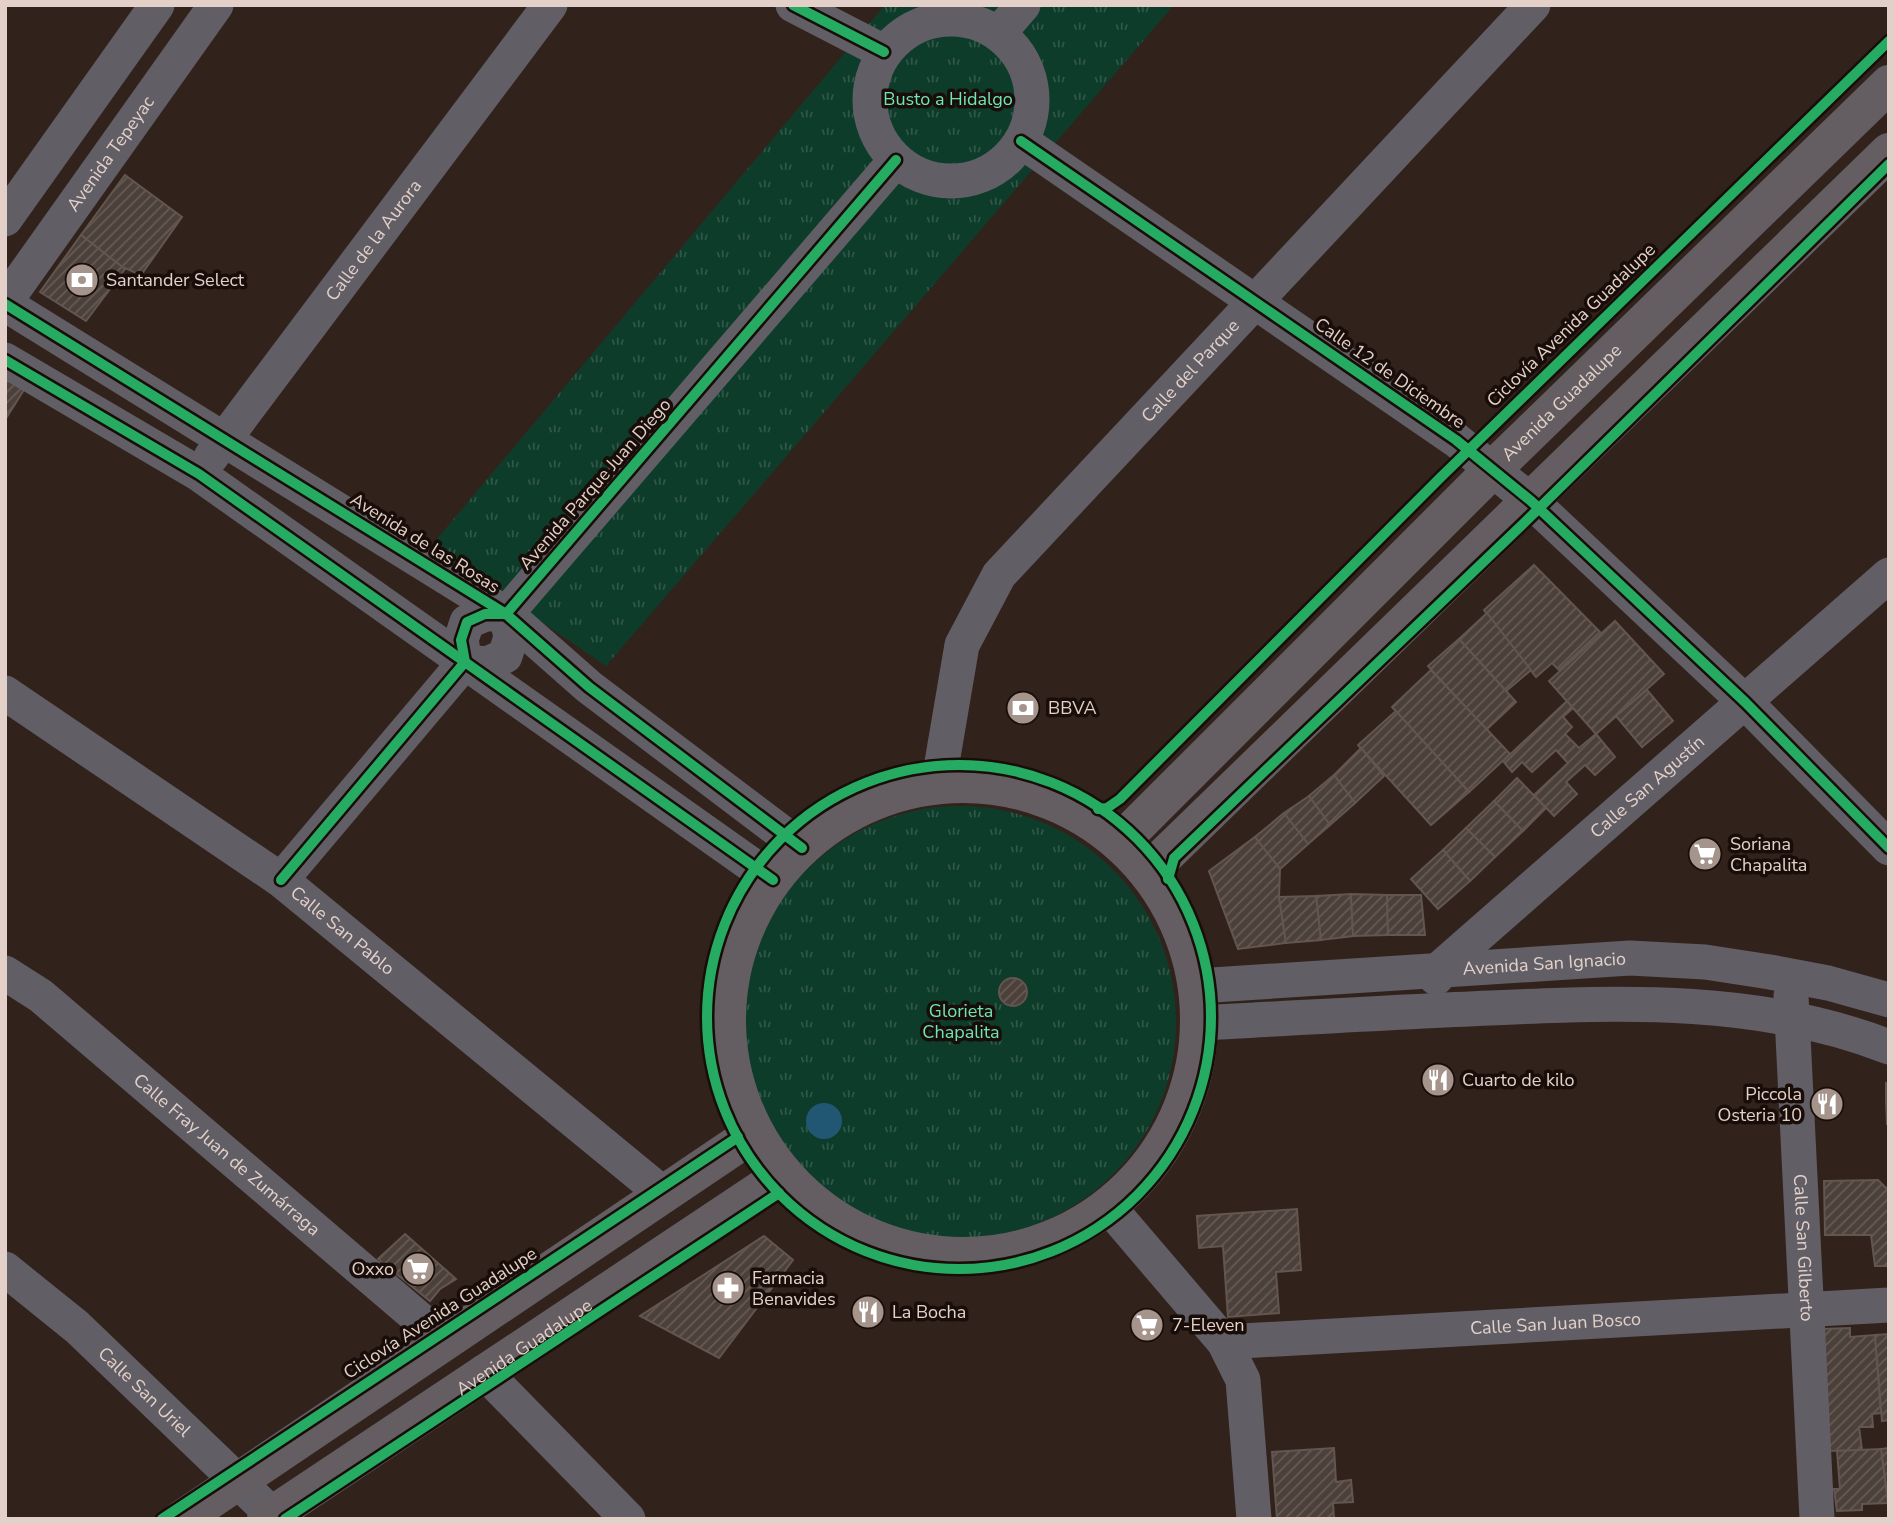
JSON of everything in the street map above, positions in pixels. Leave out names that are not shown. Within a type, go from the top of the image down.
[{"type":"main road","name":"Avenida Guadalupe","points":[[1120,842],[1492,470],[1889,84]]},
{"type":"main road","points":[[1148,872],[1889,152]]},
{"type":"main road","points":[[987,785],[1035,795],[1080,814],[1120,842],[1148,872],[1171,907],[1188,946],[1198,1004],[1196,1058],[1188,1092],[1174,1125],[1156,1155],[1134,1182],[1108,1206],[1081,1224],[1021,1249],[956,1256],[915,1252],[877,1241],[841,1223],[810,1201],[783,1175],[754,1133],[737,1092],[727,1048],[727,1004],[734,960],[750,918],[773,880],[802,848],[832,824],[865,806],[901,793],[938,786],[987,785]]},
{"type":"main road","points":[[182,1519],[754,1133]]},
{"type":"main road","name":"Avenida Guadalupe","points":[[272,1517],[484,1372],[783,1175]]},
{"type":"street","points":[[5,219],[157,5]]},
{"type":"street","name":"Avenida Tepeyac","points":[[5,303],[216,5]]},
{"type":"street","name":"Calle de la Aurora","points":[[199,474],[550,5]]},
{"type":"street","points":[[793,5],[884,52]]},
{"type":"street","points":[[999,33],[1023,5]]},
{"type":"street","name":"Calle del Parque","points":[[938,786],[962,645],[999,575],[1533,5]]},
{"type":"street","points":[[965,19],[999,33],[1017,51],[1029,74],[1032,108],[1021,141],[996,167],[963,180],[927,178],[896,160],[876,133],[871,117],[871,83],[884,52],[912,28],[929,21],[965,19]]},
{"type":"street","name":"Calle 12 de Diciembre","points":[[1021,141],[1456,440],[1531,501],[1885,837]]},
{"type":"street","name":"Avenida Parque Juan Diego","points":[[506,614],[896,160]]},
{"type":"street","name":"Avenida de las Rosas","points":[[5,303],[506,614],[589,687],[802,848]]},
{"type":"street","points":[[5,360],[199,474],[773,880]]},
{"type":"street","name":"Calle San Agustín","points":[[1436,972],[1889,575]]},
{"type":"street","points":[[465,662],[461,640],[467,622],[485,614],[506,614]]},
{"type":"street","points":[[281,880],[465,662]]},
{"type":"street","name":"Calle San Pablo","points":[[5,694],[281,880],[662,1193]]},
{"type":"street","name":"Avenida San Ignacio","points":[[1198,1004],[1436,972],[1630,958],[1705,962],[1790,975],[1889,1000]]},
{"type":"street","points":[[1436,972],[1438,1010]]},
{"type":"street","name":"Calle Fray Juan de Zumárraga","points":[[5,973],[41,996],[444,1340]]},
{"type":"street","name":"Calle San Gilberto","points":[[1790,975],[1817,1519]]},
{"type":"street","points":[[1198,1004],[1438,1010],[1636,1003],[1708,1006],[1792,1018],[1852,1033],[1889,1047]]},
{"type":"street","points":[[1108,1206],[1224,1342],[1243,1380],[1247,1400],[1254,1519]]},
{"type":"street","name":"Calle San Uriel","points":[[5,1269],[77,1327],[272,1517]]},
{"type":"street","name":"Calle San Juan Bosco","points":[[1224,1342],[1889,1305]]},
{"type":"street","points":[[484,1372],[628,1519]]},
{"type":"green space","name":"Busto a Hidalgo","points":[[885,5],[1174,5],[606,666],[431,546]]},
{"type":"green space","name":"Glorieta Chapalita","points":[[960,806],[1002,810],[1043,823],[1080,842],[1113,869],[1140,902],[1159,939],[1172,980],[1176,1022],[1172,1064],[1159,1105],[1140,1142],[1113,1175],[1080,1202],[1043,1221],[1002,1234],[960,1238],[918,1234],[877,1221],[840,1202],[807,1175],[780,1142],[761,1105],[748,1064],[744,1022],[748,980],[761,939],[780,902],[807,869],[840,842],[877,823],[918,810]]},
{"type":"water","points":[[824,1103],[837,1108],[842,1121],[837,1134],[824,1139],[811,1134],[806,1121],[811,1108]]},
{"type":"building","points":[[125,175],[182,217],[141,275],[122,267],[81,235]]},
{"type":"building","name":"Santander Select","points":[[81,235],[125,269],[86,321],[40,292]]},
{"type":"building","points":[[5,377],[25,388],[5,420]]},
{"type":"building","points":[[1534,565],[1600,632],[1559,670],[1552,663],[1536,677],[1484,610]]},
{"type":"building","points":[[1487,613],[1531,670],[1506,691],[1459,639]]},
{"type":"building","points":[[1615,621],[1664,674],[1596,734],[1549,681]]},
{"type":"building","points":[[1459,639],[1516,702],[1486,730],[1428,666]]},
{"type":"building","points":[[1431,670],[1510,754],[1469,792],[1392,707]]},
{"type":"building","points":[[1647,690],[1673,721],[1642,747],[1616,716]]},
{"type":"building","points":[[1567,701],[1573,708],[1563,717],[1572,727],[1565,734],[1579,748],[1596,734],[1615,757],[1595,775],[1585,765],[1566,782],[1577,794],[1554,816],[1534,795],[1568,763],[1556,750],[1532,772],[1522,762],[1512,772],[1503,761]]},
{"type":"building","points":[[1396,711],[1469,792],[1431,825],[1358,745]]},
{"type":"building","points":[[1361,748],[1384,776],[1355,803],[1334,775]]},
{"type":"building","points":[[1334,775],[1355,803],[1330,825],[1309,796]]},
{"type":"building","points":[[1517,778],[1546,808],[1523,831],[1494,801]]},
{"type":"building","points":[[1309,796],[1330,825],[1308,844],[1284,813]]},
{"type":"building","points":[[1494,801],[1523,831],[1495,857],[1466,828]]},
{"type":"building","points":[[1284,813],[1308,844],[1280,869],[1255,837]]},
{"type":"building","points":[[1466,828],[1495,857],[1470,881],[1443,850]]},
{"type":"building","points":[[1255,837],[1280,869],[1279,897],[1286,943],[1238,949],[1209,871]]},
{"type":"building","points":[[1443,850],[1470,881],[1438,909],[1411,879]]},
{"type":"building","points":[[1351,894],[1353,936],[1321,940],[1316,896]]},
{"type":"building","points":[[1351,894],[1387,895],[1388,935],[1353,936]]},
{"type":"building","points":[[1387,895],[1421,895],[1425,935],[1388,935]]},
{"type":"building","points":[[1316,896],[1321,940],[1286,943],[1279,897]]},
{"type":"building","points":[[1013,978],[1023,982],[1027,992],[1023,1002],[1013,1006],[1003,1002],[999,992],[1003,982]]},
{"type":"building","points":[[1886,1083],[1889,1085],[1887,1125],[1886,1101]]},
{"type":"building","points":[[1878,1180],[1889,1191],[1889,1266],[1875,1266],[1871,1235],[1825,1235],[1824,1181]]},
{"type":"building","points":[[1297,1209],[1301,1270],[1276,1272],[1279,1313],[1228,1317],[1223,1246],[1199,1248],[1197,1216]]},
{"type":"building","name":"Oxxo","points":[[405,1234],[456,1279],[440,1289],[430,1301],[378,1259]]},
{"type":"building","name":"Farmacia Benavides","points":[[764,1236],[793,1260],[719,1358],[640,1316]]},
{"type":"building","points":[[1850,1328],[1850,1337],[1875,1335],[1881,1413],[1872,1414],[1873,1427],[1859,1427],[1862,1450],[1827,1451],[1823,1329]]},
{"type":"building","points":[[1889,1334],[1889,1420],[1882,1421],[1875,1335]]},
{"type":"building","points":[[1334,1448],[1336,1482],[1351,1480],[1353,1502],[1333,1503],[1334,1519],[1277,1519],[1272,1452]]},
{"type":"building","points":[[1889,1448],[1889,1503],[1888,1503],[1881,1449]]},
{"type":"building","points":[[1881,1449],[1888,1503],[1862,1504],[1862,1510],[1837,1511],[1834,1489],[1840,1489],[1837,1451]]},
{"type":"cycle path","points":[[793,5],[884,52]]},
{"type":"cycle path","name":"Ciclovía Avenida Guadalupe","points":[[1098,809],[1107,808],[1120,799],[1440,478],[1889,41]]},
{"type":"cycle path","points":[[1021,141],[1456,440],[1531,501],[1745,702],[1889,848]]},
{"type":"cycle path","points":[[281,880],[465,662],[461,640],[467,622],[485,614],[506,614],[896,160]]},
{"type":"cycle path","points":[[1168,879],[1174,858],[1525,522],[1889,164]]},
{"type":"cycle path","points":[[5,304],[506,614],[589,687],[802,848]]},
{"type":"cycle path","points":[[5,360],[199,474],[773,880]]},
{"type":"cycle path","points":[[959,765],[1008,770],[1055,784],[1099,807],[1137,839],[1169,877],[1192,921],[1206,968],[1211,1017],[1206,1066],[1192,1113],[1169,1157],[1137,1195],[1099,1227],[1055,1250],[1008,1264],[959,1269],[910,1264],[863,1250],[819,1227],[781,1195],[749,1157],[726,1113],[712,1066],[707,1017],[712,968],[726,921],[749,877],[781,839],[819,807],[863,784],[910,770],[959,765]]},
{"type":"cycle path","name":"Ciclovía Avenida Guadalupe","points":[[162,1519],[738,1137]]},
{"type":"cycle path","points":[[285,1519],[779,1193]]},
{"type":"place","name":"Santander Select","points":[[82,280]]},
{"type":"place","name":"BBVA","points":[[1023,708]]},
{"type":"place","name":"Soriana Chapalita","points":[[1705,854]]},
{"type":"place","name":"Cuarto de kilo","points":[[1438,1080]]},
{"type":"place","name":"Piccola Osteria 10","points":[[1827,1104]]},
{"type":"place","name":"Oxxo","points":[[418,1269]]},
{"type":"place","name":"Farmacia Benavides","points":[[728,1288]]},
{"type":"place","name":"La Bocha","points":[[868,1312]]},
{"type":"place","name":"7-Eleven","points":[[1147,1325]]}]
